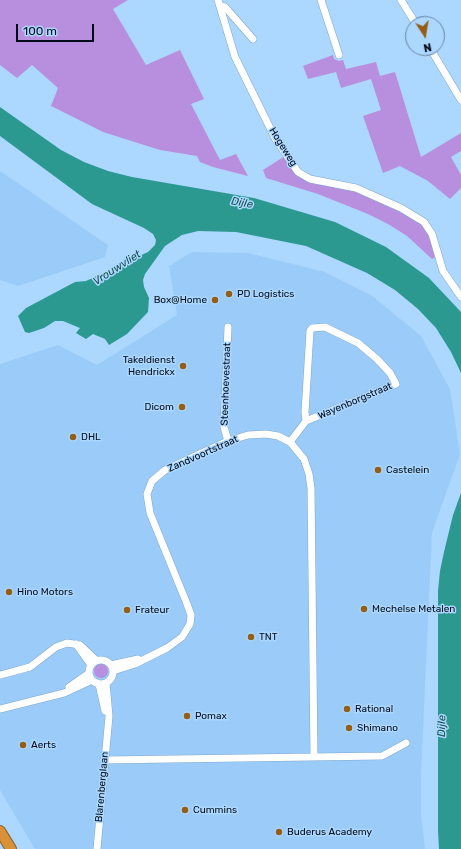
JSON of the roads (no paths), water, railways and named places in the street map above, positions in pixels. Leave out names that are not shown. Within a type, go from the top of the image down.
[{"type":"highway","points":[[0,831],[11,849]]},
{"type":"street","points":[[321,0],[339,55]]},
{"type":"street","points":[[401,0],[411,16]]},
{"type":"street","name":"Hogeweg","points":[[220,3],[253,39]]},
{"type":"street","name":"Hogeweg","points":[[220,3],[233,52],[275,138],[298,172],[310,179],[356,188],[401,208],[424,222],[432,234],[443,271],[451,285],[461,297]]},
{"type":"street","points":[[435,56],[461,100]]},
{"type":"street","name":"Steenhoevestraat","points":[[228,327],[224,427],[228,441]]},
{"type":"street","name":"Wayenborgstraat","points":[[290,442],[306,421],[396,384],[390,373],[377,359],[358,343],[325,327],[312,328],[310,331],[305,412],[306,421]]},
{"type":"street","name":"Zandvoortstraat","points":[[112,668],[144,658],[167,648],[187,632],[190,624],[191,615],[147,503],[149,487],[155,477],[165,470],[228,441],[248,435],[266,434],[278,436],[290,442],[304,459],[309,474],[311,488],[314,758]]},
{"type":"street","points":[[0,675],[30,668],[62,644],[76,644],[85,648],[93,663],[90,676]]},
{"type":"street","points":[[0,709],[53,696],[83,678],[90,676],[102,683],[111,678],[112,668],[103,660],[93,663]]},
{"type":"street","name":"Blarenberglaan","points":[[97,849],[107,725],[102,683]]},
{"type":"street","points":[[104,760],[382,756],[406,743]]},
{"type":"water","points":[[0,107],[61,150],[84,162],[108,171],[132,177],[254,198],[335,222],[386,247],[429,278],[461,312],[461,373],[451,352],[436,328],[418,309],[395,290],[367,273],[306,246],[236,232],[198,231],[182,235],[165,246],[145,274],[143,280],[144,287],[149,298],[148,312],[127,334],[109,345],[105,339],[93,334],[86,339],[76,333],[80,328],[63,321],[55,321],[44,328],[29,333],[25,332],[18,316],[26,308],[75,282],[86,281],[148,252],[155,245],[156,240],[153,234],[144,228],[92,204],[0,136]]},
{"type":"water","name":"Dijle","points":[[461,493],[461,849],[439,849],[438,591],[444,552],[453,515]]},
{"type":"place","name":"PD Logistics","points":[[229,294]]},
{"type":"place","name":"Box@Home","points":[[215,300]]},
{"type":"place","name":"Takeldienst Hendrickx","points":[[183,366]]},
{"type":"place","name":"Dicom","points":[[182,407]]},
{"type":"place","name":"DHL","points":[[73,437]]},
{"type":"place","name":"Castelein","points":[[378,470]]},
{"type":"place","name":"Hino Motors","points":[[9,592]]},
{"type":"place","name":"Mechelse Metalen","points":[[364,609]]},
{"type":"place","name":"Frateur","points":[[127,610]]},
{"type":"place","name":"TNT","points":[[251,637]]},
{"type":"place","name":"Rational","points":[[347,709]]},
{"type":"place","name":"Pomax","points":[[187,716]]},
{"type":"place","name":"Shimano","points":[[349,728]]},
{"type":"place","name":"Aerts","points":[[23,745]]},
{"type":"place","name":"Cummins","points":[[185,810]]},
{"type":"place","name":"Buderus Academy","points":[[279,832]]},
{"type":"water label","name":"Vrouwvliet","points":[[117,268]]}]
